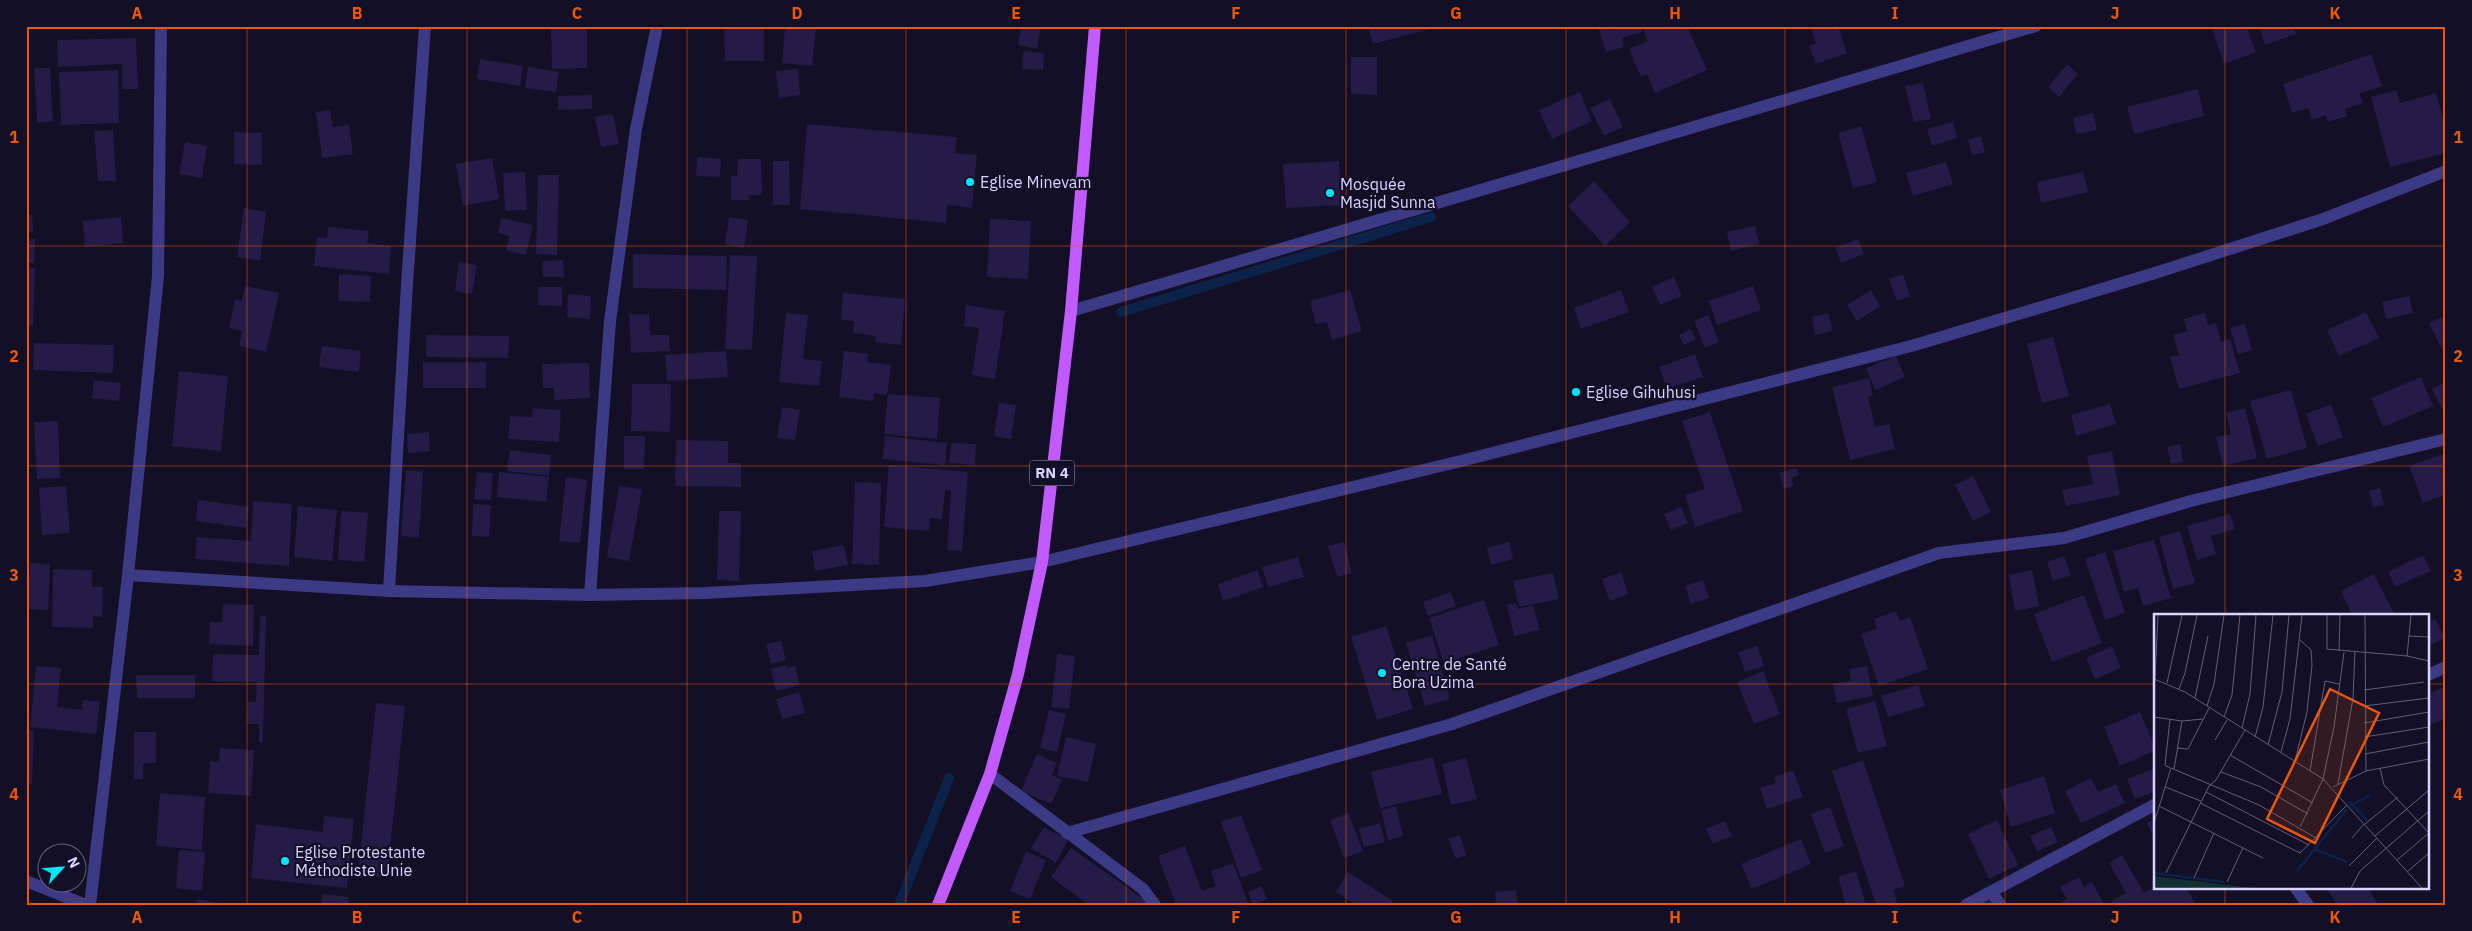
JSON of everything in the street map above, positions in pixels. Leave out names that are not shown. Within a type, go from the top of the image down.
[{"type":"main road","name":"RN 4","points":[[938,905],[990,774],[1018,674],[1042,562],[1072,311],[1095,26]]},
{"type":"street","points":[[90,905],[128,575],[158,276],[161,26]]},
{"type":"street","points":[[390,591],[407,284],[425,26]]},
{"type":"street","points":[[590,596],[610,321],[636,129],[657,26]]},
{"type":"street","points":[[1072,311],[2036,26]]},
{"type":"street","points":[[128,575],[390,591],[590,596],[706,593],[925,581],[1042,562],[1461,461],[1915,345],[2154,273],[2323,219],[2446,171]]},
{"type":"street","points":[[1067,833],[1452,724],[1939,553],[2064,538],[2191,501],[2446,439]]},
{"type":"street","points":[[2430,674],[2446,667]]},
{"type":"street","points":[[990,774],[1143,889],[1156,905]]},
{"type":"street","points":[[1966,905],[2154,805]]},
{"type":"street","points":[[26,881],[86,905]]},
{"type":"street","points":[[2296,888],[2308,905]]},
{"type":"street","points":[[1992,892],[2000,905]]},
{"type":"building","points":[[551,26],[587,26],[587,68],[552,69]]},
{"type":"building","points":[[724,26],[764,26],[764,61],[725,61]]},
{"type":"building","points":[[785,26],[816,26],[812,66],[782,63]]},
{"type":"building","points":[[1021,26],[1041,26],[1037,49],[1018,45]]},
{"type":"building","points":[[1368,26],[1437,26],[1437,27],[1373,44]]},
{"type":"building","points":[[1598,26],[1619,26],[1619,27],[1600,33]]},
{"type":"building","points":[[1625,26],[1640,26],[1642,32],[1622,38],[1624,47],[1606,52],[1600,33]]},
{"type":"building","points":[[1649,26],[1670,26],[1671,30],[1687,26],[1707,70],[1655,93],[1647,74],[1641,77],[1629,49],[1648,41],[1643,29]]},
{"type":"building","points":[[1810,26],[1838,26],[1847,53],[1816,64],[1809,46],[1816,43]]},
{"type":"building","points":[[2211,26],[2246,26],[2256,52],[2224,64]]},
{"type":"building","points":[[2259,26],[2293,26],[2296,34],[2265,45]]},
{"type":"building","points":[[136,38],[138,89],[122,89],[122,64],[58,67],[57,40]]},
{"type":"building","points":[[1023,51],[1044,53],[1043,70],[1022,69]]},
{"type":"building","points":[[2371,54],[2382,86],[2359,94],[2363,103],[2345,109],[2347,116],[2328,122],[2326,115],[2312,120],[2308,108],[2292,113],[2283,84]]},
{"type":"building","points":[[1351,57],[1377,57],[1377,95],[1351,94]]},
{"type":"building","points":[[480,59],[523,66],[520,86],[477,79]]},
{"type":"building","points":[[2067,64],[2078,74],[2059,97],[2048,87]]},
{"type":"building","points":[[528,67],[559,72],[556,92],[525,88]]},
{"type":"building","points":[[34,68],[50,68],[53,121],[37,123]]},
{"type":"building","points":[[798,69],[800,95],[779,98],[776,71]]},
{"type":"building","points":[[118,70],[119,123],[61,125],[59,72]]},
{"type":"building","points":[[1923,83],[1931,119],[1914,122],[1905,86]]},
{"type":"building","points":[[2198,89],[2204,116],[2134,134],[2127,107]]},
{"type":"building","points":[[2396,90],[2400,103],[2436,93],[2446,129],[2446,153],[2390,167],[2371,97]]},
{"type":"building","points":[[1580,92],[1592,121],[1552,139],[1539,110]]},
{"type":"building","points":[[592,95],[592,109],[558,110],[558,96]]},
{"type":"building","points":[[1610,99],[1623,127],[1604,136],[1590,108]]},
{"type":"building","points":[[330,110],[333,127],[349,125],[353,154],[322,158],[316,112]]},
{"type":"building","points":[[2093,113],[2097,130],[2076,134],[2073,118]]},
{"type":"building","points":[[613,114],[619,144],[601,147],[595,117]]},
{"type":"building","points":[[1953,122],[1957,138],[1932,146],[1927,129]]},
{"type":"building","points":[[807,124],[957,137],[955,153],[977,155],[972,208],[947,205],[946,223],[800,209]]},
{"type":"building","points":[[1861,126],[1877,182],[1853,188],[1838,133]]},
{"type":"building","points":[[113,130],[116,181],[98,181],[94,131]]},
{"type":"building","points":[[234,132],[262,133],[262,165],[234,164]]},
{"type":"building","points":[[1981,136],[1985,152],[1972,155],[1968,140]]},
{"type":"building","points":[[185,142],[207,146],[202,178],[179,174]]},
{"type":"building","points":[[697,157],[721,159],[720,177],[696,176]]},
{"type":"building","points":[[492,158],[499,199],[463,206],[456,164]]},
{"type":"building","points":[[738,159],[761,159],[762,195],[749,195],[749,200],[731,200],[731,176],[737,176]]},
{"type":"building","points":[[773,161],[789,161],[790,205],[773,205]]},
{"type":"building","points":[[1339,161],[1342,205],[1286,208],[1283,164]]},
{"type":"building","points":[[1946,162],[1953,184],[1913,196],[1906,173]]},
{"type":"building","points":[[525,172],[527,210],[505,211],[503,173]]},
{"type":"building","points":[[2083,172],[2088,192],[2041,203],[2037,182]]},
{"type":"building","points":[[538,175],[559,175],[557,255],[536,254]]},
{"type":"building","points":[[1594,181],[1630,222],[1605,246],[1568,206]]},
{"type":"building","points":[[244,208],[266,212],[260,261],[237,257]]},
{"type":"building","points":[[26,215],[32,215],[33,232],[26,233]]},
{"type":"building","points":[[121,217],[123,243],[85,247],[83,221]]},
{"type":"building","points":[[729,217],[748,220],[744,248],[725,244]]},
{"type":"building","points":[[501,218],[533,225],[526,255],[506,250],[509,236],[498,233]]},
{"type":"building","points":[[990,219],[1031,221],[1028,279],[987,277]]},
{"type":"building","points":[[1755,226],[1759,244],[1731,251],[1727,232]]},
{"type":"building","points":[[328,227],[369,231],[367,243],[391,246],[389,274],[314,266],[317,237],[327,238]]},
{"type":"building","points":[[26,238],[35,239],[34,263],[26,263]]},
{"type":"building","points":[[1858,239],[1864,254],[1841,263],[1836,248]]},
{"type":"building","points":[[633,254],[727,256],[726,290],[633,288]]},
{"type":"building","points":[[730,255],[757,256],[752,350],[725,349]]},
{"type":"building","points":[[563,260],[564,277],[543,277],[542,261]]},
{"type":"building","points":[[459,262],[477,265],[472,294],[455,291]]},
{"type":"building","points":[[26,267],[35,268],[33,326],[26,325]]},
{"type":"building","points":[[339,274],[371,276],[370,302],[338,301]]},
{"type":"building","points":[[1903,274],[1910,296],[1897,301],[1889,279]]},
{"type":"building","points":[[1674,277],[1682,296],[1660,305],[1652,287]]},
{"type":"building","points":[[245,286],[279,293],[266,352],[239,346],[242,331],[229,328],[235,299],[242,301]]},
{"type":"building","points":[[1753,286],[1761,310],[1717,325],[1709,301]]},
{"type":"building","points":[[538,287],[562,287],[562,306],[538,305]]},
{"type":"building","points":[[1350,290],[1362,331],[1332,340],[1327,322],[1316,324],[1310,301]]},
{"type":"building","points":[[1621,290],[1629,312],[1581,329],[1574,308]]},
{"type":"building","points":[[1871,290],[1880,306],[1857,321],[1847,305]]},
{"type":"building","points":[[843,293],[905,299],[901,345],[875,342],[876,336],[853,333],[854,321],[841,320]]},
{"type":"building","points":[[568,294],[591,296],[590,319],[567,317]]},
{"type":"building","points":[[2409,296],[2413,313],[2386,319],[2382,302]]},
{"type":"building","points":[[966,305],[1005,311],[995,379],[972,375],[979,328],[964,326]]},
{"type":"building","points":[[2366,312],[2379,338],[2339,356],[2327,330]]},
{"type":"building","points":[[786,313],[808,315],[803,359],[822,361],[819,386],[779,382]]},
{"type":"building","points":[[1828,313],[1833,331],[1815,335],[1812,317]]},
{"type":"building","points":[[2205,313],[2208,325],[2216,323],[2221,342],[2230,339],[2240,373],[2179,389],[2170,357],[2179,355],[2173,335],[2187,331],[2184,319]]},
{"type":"building","points":[[629,314],[649,314],[650,335],[669,335],[670,351],[631,353]]},
{"type":"building","points":[[1708,315],[1719,342],[1705,348],[1694,321]]},
{"type":"building","points":[[2446,315],[2446,357],[2429,323]]},
{"type":"building","points":[[2245,324],[2252,350],[2238,354],[2230,328]]},
{"type":"building","points":[[1691,329],[1696,339],[1684,345],[1679,335]]},
{"type":"building","points":[[426,335],[509,336],[508,358],[426,357]]},
{"type":"building","points":[[2053,337],[2069,396],[2042,403],[2027,344]]},
{"type":"building","points":[[34,343],[114,345],[113,373],[33,370]]},
{"type":"building","points":[[322,346],[361,351],[359,372],[319,367]]},
{"type":"building","points":[[726,351],[728,377],[667,381],[665,355]]},
{"type":"building","points":[[844,351],[868,354],[867,362],[891,365],[887,395],[874,393],[873,401],[839,397]]},
{"type":"building","points":[[1695,354],[1703,377],[1667,389],[1659,367]]},
{"type":"building","points":[[1896,356],[1905,377],[1875,390],[1866,368]]},
{"type":"building","points":[[423,362],[486,362],[486,388],[423,388]]},
{"type":"building","points":[[589,363],[590,398],[554,400],[554,388],[543,388],[542,364]]},
{"type":"building","points":[[179,371],[228,376],[221,451],[172,446]]},
{"type":"building","points":[[2421,377],[2433,406],[2383,427],[2371,398]]},
{"type":"building","points":[[1869,378],[1873,395],[1868,397],[1875,427],[1889,424],[1895,449],[1850,460],[1832,387]]},
{"type":"building","points":[[94,380],[121,383],[119,401],[92,398]]},
{"type":"building","points":[[2446,382],[2446,417],[2432,389]]},
{"type":"building","points":[[632,384],[671,384],[670,432],[631,431]]},
{"type":"building","points":[[2291,390],[2307,448],[2267,459],[2250,401]]},
{"type":"building","points":[[888,394],[940,398],[937,439],[884,434]]},
{"type":"building","points":[[999,403],[1016,405],[1011,439],[994,436]]},
{"type":"building","points":[[2110,404],[2116,424],[2076,436],[2071,415]]},
{"type":"building","points":[[2331,404],[2343,437],[2318,446],[2306,414]]},
{"type":"building","points":[[782,407],[800,410],[795,440],[777,438]]},
{"type":"building","points":[[533,408],[561,410],[559,442],[508,439],[510,416],[532,417]]},
{"type":"building","points":[[2245,408],[2257,458],[2223,466],[2216,437],[2231,434],[2226,413]]},
{"type":"building","points":[[1710,412],[1743,511],[1695,527],[1685,495],[1705,489],[1682,421]]},
{"type":"building","points":[[58,421],[60,478],[37,479],[34,422]]},
{"type":"building","points":[[429,432],[430,451],[408,453],[407,434]]},
{"type":"building","points":[[624,436],[645,436],[644,469],[624,469]]},
{"type":"building","points":[[885,436],[947,443],[945,465],[883,459]]},
{"type":"building","points":[[676,440],[728,441],[728,463],[741,463],[741,487],[675,486]]},
{"type":"building","points":[[951,443],[976,444],[975,465],[949,463]]},
{"type":"building","points":[[2180,444],[2183,462],[2171,464],[2167,447]]},
{"type":"building","points":[[510,450],[551,455],[549,476],[507,471]]},
{"type":"building","points":[[2112,451],[2120,495],[2066,506],[2062,490],[2093,484],[2087,456]]},
{"type":"building","points":[[2446,453],[2446,494],[2423,503],[2409,466]]},
{"type":"building","points":[[889,465],[968,472],[962,551],[947,550],[951,491],[945,490],[942,519],[930,518],[929,531],[884,527]]},
{"type":"building","points":[[1796,468],[1799,476],[1791,478],[1794,486],[1784,489],[1779,473]]},
{"type":"building","points":[[406,470],[423,472],[419,538],[401,536]]},
{"type":"building","points":[[477,472],[493,473],[491,500],[474,499]]},
{"type":"building","points":[[499,472],[549,477],[546,502],[497,497]]},
{"type":"building","points":[[1973,476],[1991,512],[1973,521],[1955,485]]},
{"type":"building","points":[[566,477],[587,480],[580,543],[559,541]]},
{"type":"building","points":[[855,482],[881,483],[879,565],[852,564]]},
{"type":"building","points":[[66,486],[70,533],[42,535],[39,488]]},
{"type":"building","points":[[619,486],[642,489],[629,561],[607,557]]},
{"type":"building","points":[[2380,488],[2384,505],[2373,507],[2369,491]]},
{"type":"building","points":[[198,500],[249,507],[246,528],[196,521]]},
{"type":"building","points":[[253,501],[292,504],[289,566],[195,559],[197,537],[251,541]]},
{"type":"building","points":[[473,504],[491,505],[489,537],[472,536]]},
{"type":"building","points":[[298,506],[337,510],[332,561],[294,557]]},
{"type":"building","points":[[1681,507],[1688,523],[1671,530],[1664,514]]},
{"type":"building","points":[[341,511],[368,513],[364,562],[338,560]]},
{"type":"building","points":[[719,511],[741,511],[739,581],[717,580]]},
{"type":"building","points":[[2230,514],[2235,529],[2211,536],[2216,554],[2197,560],[2187,526]]},
{"type":"building","points":[[2180,531],[2195,583],[2173,589],[2159,537]]},
{"type":"building","points":[[2154,540],[2171,598],[2143,606],[2138,588],[2124,592],[2113,551]]},
{"type":"building","points":[[1344,542],[1352,573],[1337,577],[1328,546]]},
{"type":"building","points":[[1509,542],[1513,559],[1491,565],[1487,548]]},
{"type":"building","points":[[844,545],[848,565],[815,571],[812,551]]},
{"type":"building","points":[[2105,552],[2125,613],[2105,620],[2085,559]]},
{"type":"building","points":[[2423,555],[2431,571],[2395,587],[2388,572]]},
{"type":"building","points":[[2064,556],[2071,575],[2053,581],[2047,562]]},
{"type":"building","points":[[1298,557],[1304,577],[1268,587],[1262,567]]},
{"type":"building","points":[[30,563],[50,564],[48,610],[27,609]]},
{"type":"building","points":[[53,569],[92,570],[92,587],[103,587],[102,617],[93,616],[93,628],[52,627]]},
{"type":"building","points":[[1257,570],[1263,587],[1223,601],[1218,584]]},
{"type":"building","points":[[2032,570],[2039,606],[2015,611],[2009,575]]},
{"type":"building","points":[[1621,572],[1628,594],[1610,601],[1602,579]]},
{"type":"building","points":[[1553,573],[1559,599],[1519,607],[1513,581]]},
{"type":"building","points":[[2374,574],[2394,614],[2352,614],[2341,591]]},
{"type":"building","points":[[1703,580],[1709,598],[1691,604],[1685,586]]},
{"type":"building","points":[[1451,592],[1456,606],[1428,616],[1423,602]]},
{"type":"building","points":[[2084,595],[2102,643],[2052,662],[2034,614]]},
{"type":"building","points":[[1484,600],[1499,645],[1444,663],[1429,618]]},
{"type":"building","points":[[1516,603],[1518,609],[1533,605],[1540,630],[1514,636],[1507,605]]},
{"type":"building","points":[[223,604],[254,605],[253,646],[209,644],[210,622],[222,622]]},
{"type":"building","points":[[1896,611],[1900,621],[1910,617],[1928,669],[1879,686],[1861,634],[1877,629],[1874,619]]},
{"type":"building","points":[[260,616],[266,616],[263,743],[259,742],[259,724],[247,724],[248,702],[256,702],[257,682],[212,681],[213,654],[259,655]]},
{"type":"building","points":[[2435,619],[2445,638],[2430,645],[2430,621]]},
{"type":"building","name":"Centre de Santé Bora Uzima","points":[[1386,626],[1413,709],[1377,720],[1351,637]]},
{"type":"building","points":[[1432,635],[1450,699],[1425,706],[1406,643]]},
{"type":"building","points":[[781,641],[786,660],[771,664],[766,644]]},
{"type":"building","points":[[1757,646],[1764,666],[1745,672],[1738,652]]},
{"type":"building","points":[[2112,646],[2121,668],[2095,679],[2086,658]]},
{"type":"building","points":[[1057,654],[1075,656],[1069,709],[1051,707]]},
{"type":"building","points":[[787,665],[787,668],[795,666],[800,685],[776,691],[771,669]]},
{"type":"building","points":[[36,666],[61,668],[57,707],[82,710],[83,700],[100,702],[96,734],[30,727]]},
{"type":"building","points":[[1867,666],[1873,696],[1837,703],[1833,684],[1851,681],[1849,669]]},
{"type":"building","points":[[1763,671],[1780,714],[1754,724],[1737,682]]},
{"type":"building","points":[[136,675],[195,675],[195,698],[137,698]]},
{"type":"building","points":[[1918,685],[1925,706],[1888,717],[1881,696]]},
{"type":"building","points":[[2446,686],[2446,718],[2430,725],[2430,693]]},
{"type":"building","points":[[799,692],[805,713],[782,719],[776,699]]},
{"type":"building","points":[[1875,701],[1887,746],[1858,753],[1846,709]]},
{"type":"building","points":[[376,703],[405,706],[387,878],[358,874]]},
{"type":"building","points":[[1049,710],[1066,714],[1057,752],[1040,748]]},
{"type":"building","points":[[2140,712],[2154,745],[2154,751],[2120,766],[2104,727]]},
{"type":"building","points":[[26,731],[34,731],[32,784],[26,783]]},
{"type":"building","points":[[134,732],[156,732],[156,763],[143,763],[143,779],[134,779]]},
{"type":"building","points":[[1066,737],[1096,744],[1088,782],[1057,776]]},
{"type":"building","points":[[220,748],[254,750],[251,796],[208,793],[210,761],[219,762]]},
{"type":"building","points":[[1037,754],[1057,763],[1052,775],[1062,780],[1051,804],[1021,791]]},
{"type":"building","points":[[1433,757],[1442,794],[1380,808],[1371,772]]},
{"type":"building","points":[[1466,758],[1477,799],[1451,805],[1442,764]]},
{"type":"building","points":[[1863,760],[1905,886],[1893,890],[1898,905],[1876,905],[1832,771]]},
{"type":"building","points":[[2154,769],[2154,792],[2135,799],[2127,779]]},
{"type":"building","points":[[1793,770],[1803,797],[1767,809],[1760,788],[1776,783],[1774,777]]},
{"type":"building","points":[[2044,776],[2055,813],[2011,827],[2000,790]]},
{"type":"building","points":[[2091,778],[2098,792],[2116,784],[2125,803],[2081,823],[2065,791]]},
{"type":"building","points":[[160,793],[205,797],[202,850],[156,846]]},
{"type":"building","points":[[1396,806],[1403,836],[1388,840],[1381,810]]},
{"type":"building","points":[[1830,807],[1844,846],[1825,853],[1811,814]]},
{"type":"building","points":[[1348,813],[1363,851],[1344,858],[1330,820]]},
{"type":"building","points":[[1241,815],[1262,870],[1241,878],[1221,822]]},
{"type":"building","points":[[324,816],[354,819],[347,888],[251,878],[256,824],[323,832]]},
{"type":"building","points":[[1997,820],[2018,865],[1989,879],[1968,834]]},
{"type":"building","points":[[2154,820],[2154,837],[2147,823]]},
{"type":"building","points":[[1725,821],[1732,836],[1713,844],[1706,829]]},
{"type":"building","points":[[1380,823],[1385,842],[1364,847],[1359,829]]},
{"type":"building","points":[[1044,827],[1068,840],[1056,863],[1031,848]]},
{"type":"building","points":[[2051,827],[2058,842],[2037,851],[2030,836]]},
{"type":"building","points":[[1460,835],[1466,855],[1456,859],[1448,839]]},
{"type":"building","points":[[1801,839],[1811,864],[1752,889],[1741,864]]},
{"type":"building","points":[[1185,846],[1202,891],[1216,886],[1211,871],[1233,863],[1249,905],[1176,905],[1158,856]]},
{"type":"building","points":[[1071,848],[1152,905],[1089,905],[1051,877]]},
{"type":"building","points":[[179,850],[205,852],[202,891],[176,888]]},
{"type":"building","points":[[1026,851],[1046,860],[1030,899],[1010,891]]},
{"type":"building","points":[[2122,855],[2144,893],[2154,887],[2187,888],[2196,905],[2113,905],[2111,901],[2126,893],[2109,863]]},
{"type":"building","points":[[1856,871],[1866,905],[1846,905],[1838,877]]},
{"type":"building","points":[[1348,872],[1393,901],[1391,905],[1356,905],[1336,892]]},
{"type":"building","points":[[2079,877],[2084,887],[2092,882],[2104,904],[2056,905],[2067,899],[2060,887]]},
{"type":"building","points":[[1262,886],[1267,899],[1253,905],[1248,892]]},
{"type":"building","points":[[2327,888],[2369,888],[2378,905],[2337,905]]},
{"type":"building","points":[[1516,890],[1518,905],[1496,905],[1495,892]]},
{"type":"building","points":[[322,894],[349,897],[348,905],[321,905]]},
{"type":"building","points":[[197,899],[223,904],[223,905],[196,905]]},
{"type":"waterway","points":[[1121,312],[1431,217]]},
{"type":"waterway","points":[[899,905],[949,778]]},
{"type":"waterway","points":[[1981,905],[1990,900],[1992,905]]},
{"type":"place","name":"Eglise Minevam","points":[[970,182]]},
{"type":"place","name":"Mosquée Masjid Sunna","points":[[1330,193]]},
{"type":"place","name":"Eglise Gihuhusi","points":[[1576,392]]},
{"type":"place","name":"Centre de Santé Bora Uzima","points":[[1382,673]]},
{"type":"place","name":"Eglise Protestante Méthodiste Unie","points":[[285,861]]}]
